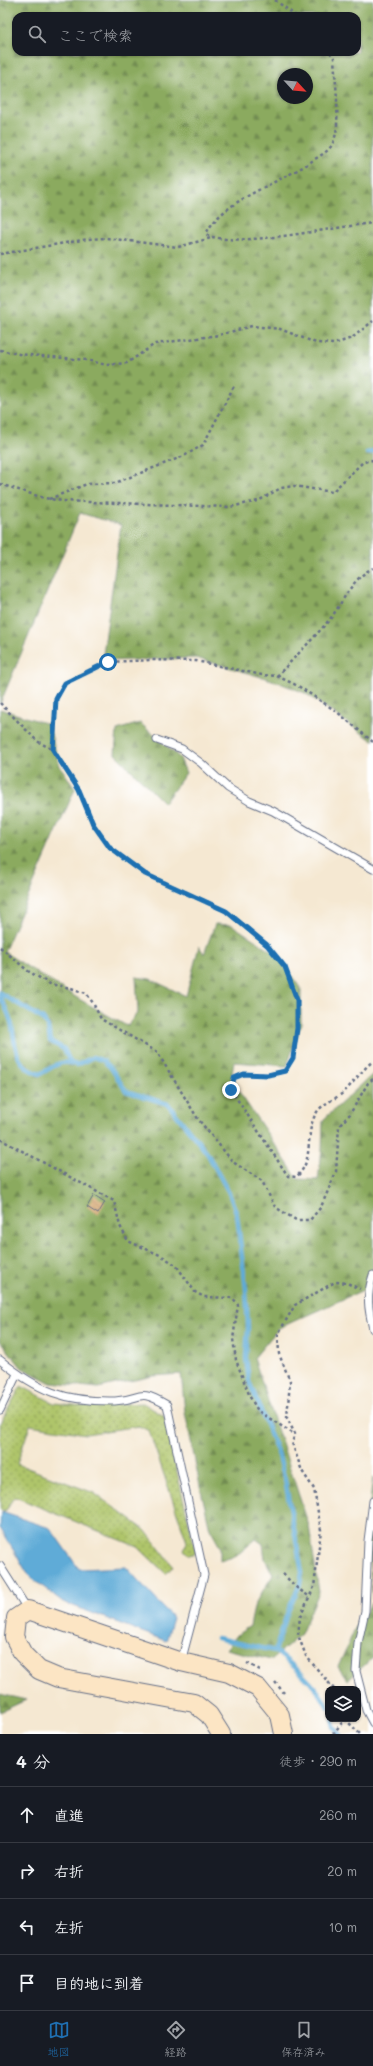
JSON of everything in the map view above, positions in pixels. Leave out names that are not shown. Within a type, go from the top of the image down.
[{"type":"street","points":[[221,1734],[210,1715],[194,1703],[58,1678],[39,1670],[23,1654],[14,1637],[16,1618],[28,1610],[181,1662],[229,1673],[258,1688],[280,1715],[284,1734]]},
{"type":"lane","points":[[157,740],[182,749],[228,788],[249,801],[273,811],[308,833],[373,869]]},
{"type":"lane","points":[[373,1275],[368,1292],[369,1311],[373,1329]]},
{"type":"lane","points":[[0,1360],[17,1374],[46,1391],[77,1400],[117,1401],[139,1395],[150,1395],[167,1405],[204,1575],[181,1662]]},
{"type":"lane","points":[[0,1410],[17,1374]]},
{"type":"lane","points":[[373,1501],[368,1541],[365,1611],[358,1643],[356,1671],[366,1710],[373,1723]]},
{"type":"lane","points":[[0,1566],[28,1610]]},
{"type":"path","points":[[275,0],[291,12]]},
{"type":"path","points":[[333,56],[338,105],[335,139],[329,149],[304,167],[228,207],[210,227],[206,234],[211,238],[220,240],[249,240],[373,223]]},
{"type":"path","points":[[0,254],[88,239],[106,238],[178,248],[211,238]]},
{"type":"path","points":[[0,350],[19,354],[87,360],[106,365],[127,363],[155,344],[219,335],[252,326],[266,326],[280,329],[316,343],[334,344],[352,338],[373,321]]},
{"type":"path","points":[[48,499],[87,484],[116,483],[184,456],[202,445],[234,386]]},
{"type":"path","points":[[0,484],[62,502],[230,507],[258,501],[281,488],[294,486],[332,492],[363,462],[373,460]]},
{"type":"path","points":[[277,676],[334,614],[352,584],[363,573],[373,568]]},
{"type":"path","points":[[53,750],[56,699],[65,683],[108,662],[152,660],[196,661],[262,675],[277,676],[298,686],[336,711],[373,742]]},
{"type":"path","points":[[0,703],[37,742],[53,750],[79,790],[93,824],[110,848],[145,874],[226,911],[267,945],[285,967],[297,1000],[297,1028],[293,1058],[285,1071],[268,1075],[244,1074],[234,1078],[231,1090],[288,1176],[296,1177],[302,1171],[308,1159],[309,1131],[317,1111],[344,1091],[362,1070],[373,1060]]},
{"type":"path","points":[[0,947],[28,971],[50,984],[71,988],[86,993],[101,1019],[158,1052],[198,1119],[233,1162],[262,1181],[275,1207],[296,1220],[310,1220],[321,1207],[336,1172],[339,1126],[350,1114],[368,1083],[373,1079]]},
{"type":"path","points":[[0,1139],[114,1201],[120,1226],[128,1241],[162,1256],[176,1265],[195,1292],[204,1297],[233,1298],[238,1305],[234,1339],[236,1360],[250,1397],[258,1412],[295,1434]]},
{"type":"path","points":[[331,1686],[306,1656],[298,1635],[300,1617],[314,1587],[321,1530],[314,1489],[302,1471],[292,1444],[295,1434],[287,1418],[290,1381],[278,1354],[278,1334],[295,1305],[335,1282],[347,1283],[368,1292]]},
{"type":"path","points":[[283,1574],[297,1588],[310,1597]]},
{"type":"path","points":[[333,1734],[343,1722]]},
{"type":"path","points":[[348,1722],[360,1734]]},
{"type":"green space","points":[[0,0],[373,0],[373,741],[305,693],[272,680],[196,658],[102,661],[121,525],[80,513],[0,704]]},
{"type":"green space","points":[[0,709],[48,724],[60,766],[75,789],[4,952],[79,999],[127,1026],[138,1012],[136,977],[150,979],[186,996],[199,946],[204,954],[215,924],[232,925],[276,954],[301,989],[301,1025],[287,1066],[234,1062],[231,1080],[298,1179],[318,1180],[322,1150],[323,1120],[373,1074],[373,1289],[372,1286],[279,1328],[254,1358],[309,1526],[319,1592],[301,1634],[271,1660],[226,1649],[238,1634],[250,1626],[255,1603],[273,1575],[265,1559],[263,1544],[256,1539],[236,1556],[220,1561],[220,1547],[210,1529],[200,1486],[185,1412],[181,1374],[153,1376],[98,1388],[51,1383],[22,1368],[0,1341]]},
{"type":"green space","points":[[140,723],[180,758],[186,773],[164,803],[115,754],[117,730]]},
{"type":"green space","points":[[21,1386],[54,1403],[84,1406],[143,1403],[164,1416],[196,1553],[189,1555],[184,1550],[187,1542],[149,1431],[139,1426],[86,1434],[30,1425],[17,1464],[94,1493],[145,1530],[173,1566],[166,1574],[138,1547],[15,1497],[5,1512],[0,1510],[0,1423]]},
{"type":"green space","points":[[373,1478],[373,1601],[367,1525]]},
{"type":"green space","points":[[373,1601],[373,1658],[347,1680],[338,1667],[357,1624]]},
{"type":"green space","points":[[0,1694],[26,1700],[0,1712]]},
{"type":"water","points":[[1,1512],[50,1528],[79,1569],[126,1567],[173,1618],[166,1641],[63,1602],[29,1576],[0,1528]]},
{"type":"building","points":[[94,1195],[105,1202],[98,1214],[87,1207]]},
{"type":"waterway","points":[[367,453],[373,452]]},
{"type":"waterway","points":[[0,993],[43,1019],[48,1027],[50,1041],[64,1049],[70,1062]]},
{"type":"waterway","points":[[0,997],[10,1019],[18,1056],[26,1067],[40,1074],[57,1064],[66,1062],[77,1065],[93,1057],[104,1061],[111,1068],[126,1091],[168,1104],[207,1153],[229,1193],[237,1215],[246,1290],[248,1327],[246,1358],[249,1381],[279,1456],[285,1480],[302,1572],[300,1584],[288,1611],[275,1651],[312,1684],[325,1702]]},
{"type":"waterway","points":[[217,1638],[275,1651]]},
{"type":"waterway","points":[[333,1722],[334,1727],[340,1734]]},
{"type":"route","points":[[108,662],[65,683],[56,699],[53,750],[79,790],[93,824],[110,848],[145,874],[226,911],[267,945],[285,967],[297,1000],[297,1028],[293,1058],[285,1071],[268,1075],[244,1074],[234,1078],[231,1090]]}]
